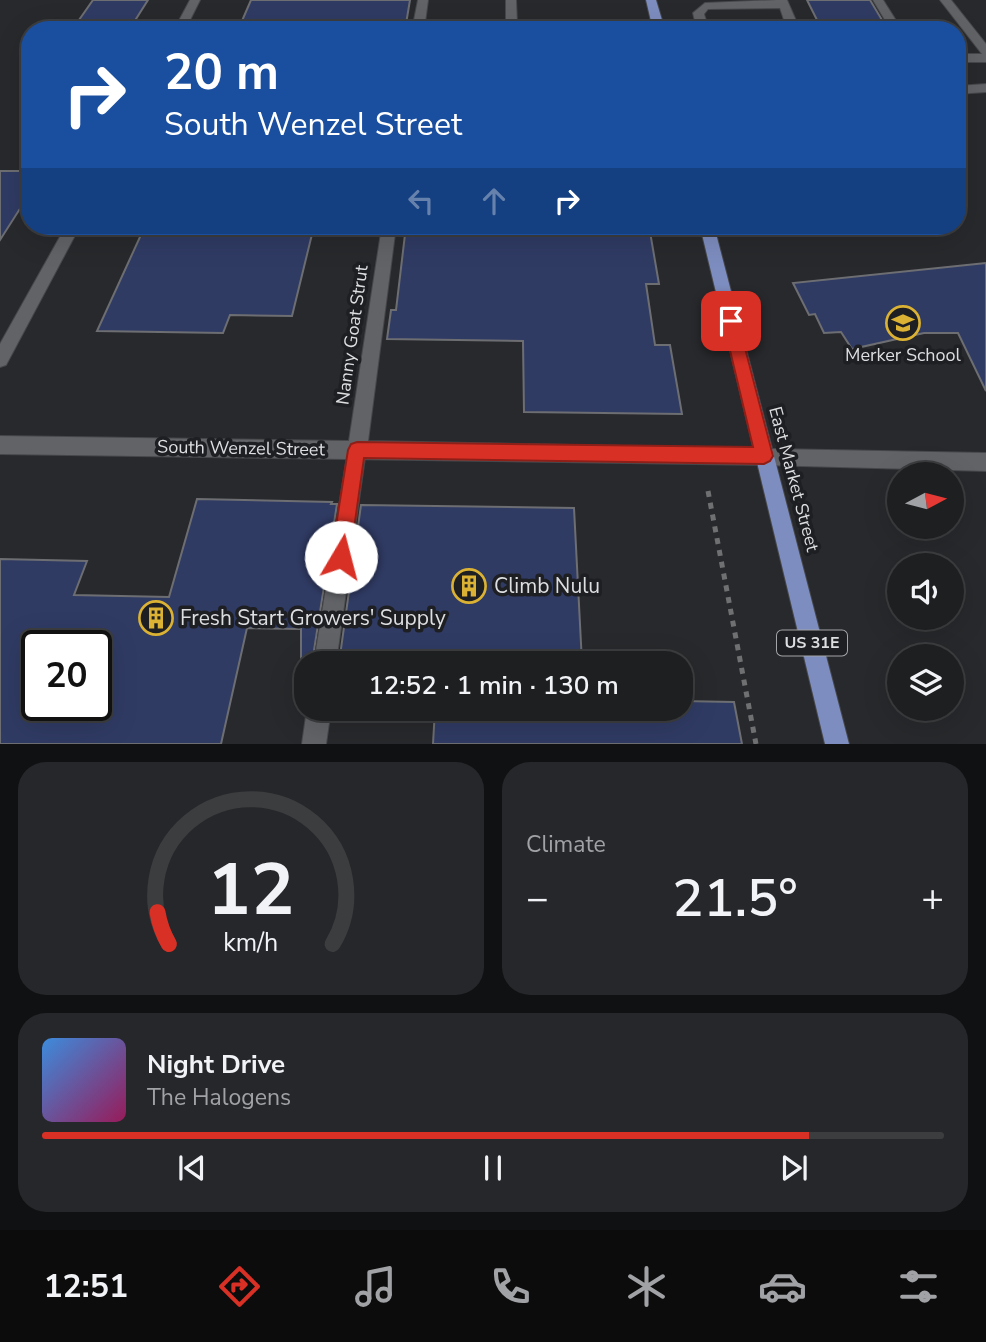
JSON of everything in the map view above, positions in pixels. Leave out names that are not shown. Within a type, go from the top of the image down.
[{"type":"main road","points":[[651,0],[656,21]]},
{"type":"main road","name":"East Market Street","points":[[709,235],[837,744]]},
{"type":"street","points":[[184,21],[195,0]]},
{"type":"street","points":[[419,21],[422,0]]},
{"type":"street","points":[[511,0],[512,21]]},
{"type":"street","points":[[878,0],[891,21]]},
{"type":"street","points":[[945,0],[962,21]]},
{"type":"street","points":[[701,21],[698,13],[705,6],[783,2],[790,21]]},
{"type":"street","points":[[966,27],[986,52]]},
{"type":"street","points":[[966,58],[986,58]]},
{"type":"street","points":[[966,90],[986,88]]},
{"type":"street","points":[[0,360],[68,235]]},
{"type":"street","name":"Nanny Goat Strut","points":[[327,651],[388,235]]},
{"type":"street","name":"South Wenzel Street","points":[[0,445],[764,456],[986,462]]},
{"type":"street","points":[[314,744],[317,721]]},
{"type":"path","points":[[708,491],[757,744]]},
{"type":"building","points":[[93,0],[148,0],[135,21],[78,21]]},
{"type":"building","points":[[251,0],[410,0],[406,21],[242,21]]},
{"type":"building","points":[[807,0],[870,0],[883,21],[818,21]]},
{"type":"building","points":[[0,171],[21,171],[21,207],[0,240]]},
{"type":"building","points":[[141,235],[312,235],[292,316],[230,315],[223,333],[97,331]]},
{"type":"building","points":[[405,235],[651,235],[659,284],[646,284],[655,345],[670,345],[682,414],[524,412],[523,341],[387,339],[391,310],[396,310]]},
{"type":"building","name":"Merker School","points":[[986,263],[986,391],[958,333],[924,333],[852,349],[841,332],[824,333],[815,314],[809,315],[793,283]]},
{"type":"building","name":"Fresh Start Growers' Supply","points":[[197,499],[337,504],[314,651],[301,651],[301,629],[247,628],[221,744],[0,744],[0,559],[87,561],[74,595],[169,597]]},
{"type":"building","name":"Climb Nulu","points":[[361,505],[574,508],[581,651],[341,651]]},
{"type":"building","points":[[693,701],[734,702],[742,744],[433,744],[434,721],[693,721]]},
{"type":"place","name":"Merker School","points":[[903,323]]},
{"type":"place","name":"Climb Nulu","points":[[469,586]]},
{"type":"place","name":"Fresh Start Growers' Supply","points":[[156,618]]},
{"type":"route","points":[[341,557],[357,450],[764,456],[731,321]]}]
